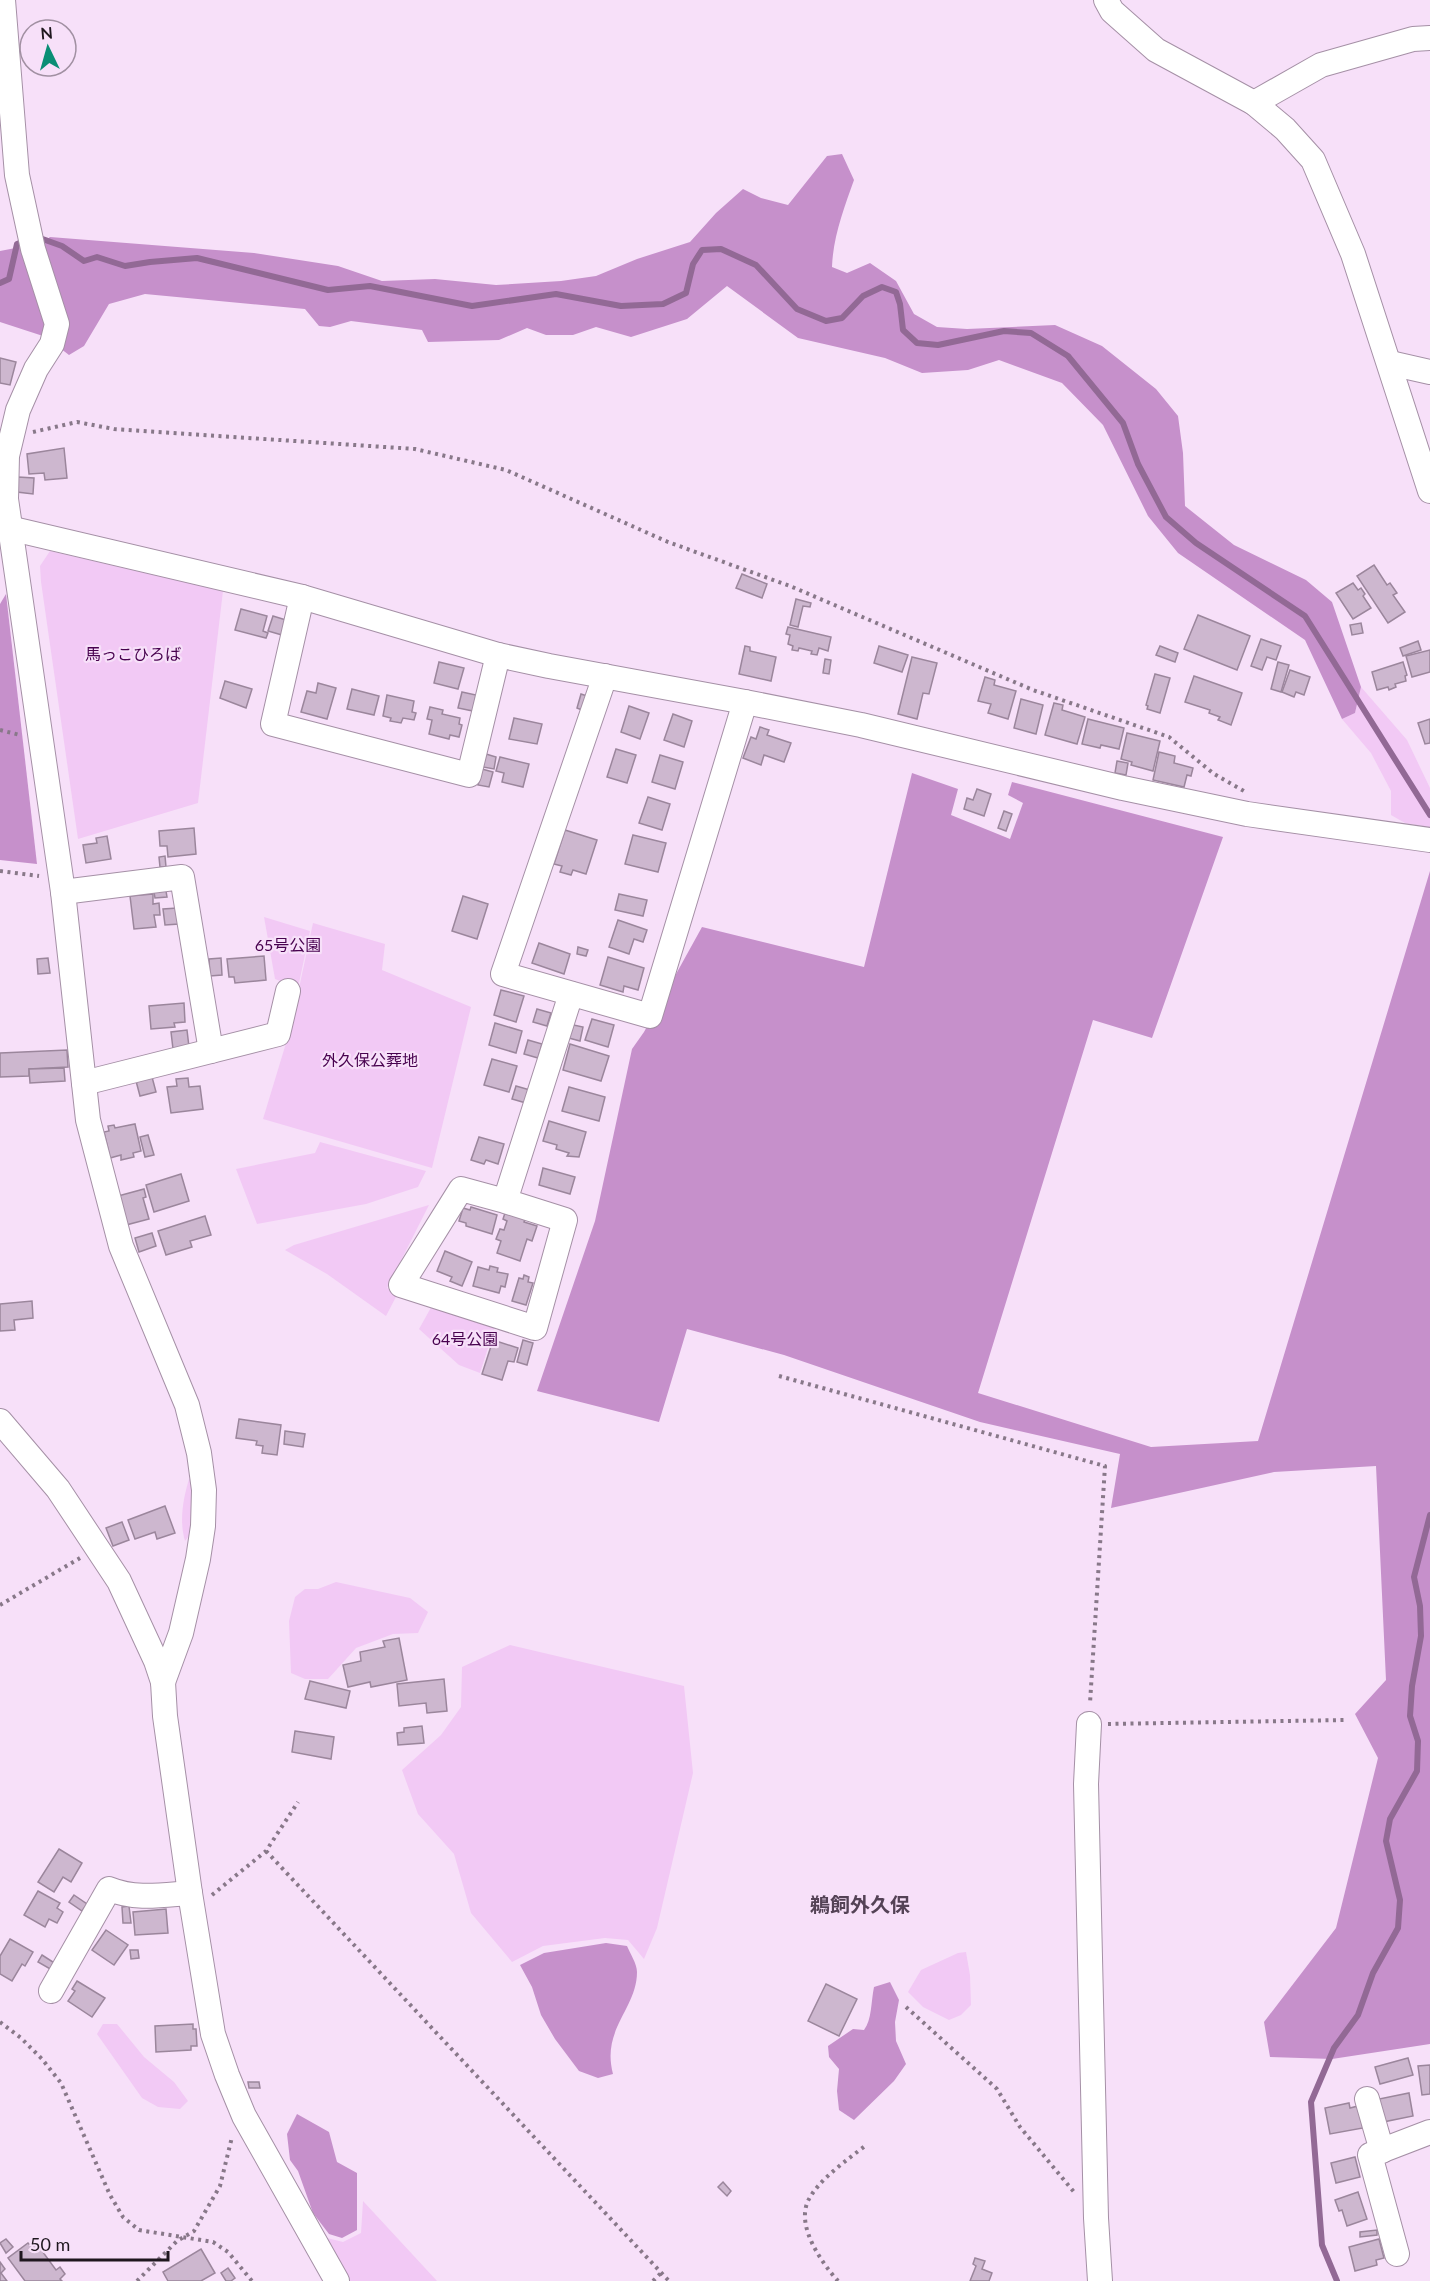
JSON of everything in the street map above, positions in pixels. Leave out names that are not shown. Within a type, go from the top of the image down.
[{"type":"street","points":[[3,0],[17,175],[30,239],[57,324],[52,344],[9,408],[11,436],[7,456],[6,527],[62,885],[88,1120],[121,1246],[188,1405],[199,1453],[204,1490],[203,1526],[198,1559],[181,1633],[162,1682]]},
{"type":"street","points":[[1106,0],[1112,11],[1156,50],[1254,103],[1286,129],[1313,160],[1353,254],[1430,491]]},
{"type":"street","points":[[1254,103],[1321,65],[1413,39],[1430,38]]},
{"type":"street","points":[[1390,363],[1430,372]]},
{"type":"street","points":[[6,527],[302,597],[498,655],[861,725],[1123,788],[1247,814],[1430,840]]},
{"type":"street","points":[[302,597],[273,724],[469,775],[498,655]]},
{"type":"street","points":[[605,676],[503,974],[650,1016],[745,702]]},
{"type":"street","points":[[62,885],[182,877],[211,1051]]},
{"type":"street","points":[[84,1083],[278,1034],[288,991]]},
{"type":"street","points":[[505,1202],[571,994]]},
{"type":"street","points":[[461,1189],[505,1202],[565,1220],[535,1328],[401,1285],[461,1189]]},
{"type":"street","points":[[0,1421],[58,1489],[119,1581],[156,1661],[162,1682],[190,1897],[213,2034],[244,2116],[337,2281]]},
{"type":"street","points":[[1089,1724],[1086,1784],[1096,2218],[1100,2281]]},
{"type":"street","points":[[51,1991],[109,1889],[123,1895],[143,1897],[190,1897]]},
{"type":"street","points":[[1367,2099],[1382,2151]]},
{"type":"street","points":[[1396,2254],[1370,2156],[1430,2132]]},
{"type":"path","points":[[11,436],[77,423],[114,429],[415,449],[506,470],[668,542],[790,586],[1033,690],[1169,737],[1214,774],[1245,792]]},
{"type":"path","points":[[0,871],[62,885]]},
{"type":"path","points":[[779,1376],[1105,1466],[1089,1724],[1347,1720]]},
{"type":"path","points":[[0,1605],[97,1549]]},
{"type":"path","points":[[190,1897],[208,1898],[266,1851],[298,1802]]},
{"type":"path","points":[[266,1851],[669,2281]]},
{"type":"path","points":[[906,2007],[997,2089],[1020,2127],[1096,2218]]},
{"type":"path","points":[[0,2022],[21,2038],[61,2083],[110,2195],[123,2217],[139,2230],[157,2235],[213,2242],[228,2252],[252,2281]]},
{"type":"path","points":[[137,2281],[177,2241],[194,2231],[220,2186],[233,2132],[244,2116]]},
{"type":"path","points":[[838,2281],[822,2263],[804,2224],[808,2202],[830,2173],[866,2146]]},
{"type":"path","points":[[653,2281],[661,2273]]},
{"type":"green space","name":"馬っこひろば","points":[[50,551],[223,591],[198,803],[78,839],[41,582],[40,566]]},
{"type":"green space","points":[[1361,687],[1407,740],[1430,788],[1430,827],[1405,823],[1391,815],[1391,791],[1371,753],[1342,719],[1355,713]]},
{"type":"green space","name":"65号公園","points":[[264,917],[310,931],[298,988],[275,979]]},
{"type":"green space","name":"外久保公葬地","points":[[313,923],[385,944],[382,970],[471,1007],[432,1168],[263,1119],[290,1030]]},
{"type":"green space","points":[[320,1142],[426,1171],[418,1187],[366,1204],[257,1224],[236,1169],[315,1153]]},
{"type":"green space","points":[[429,1205],[387,1288],[398,1293],[386,1316],[327,1274],[285,1250],[294,1245]]},
{"type":"green space","name":"64号公園","points":[[433,1304],[495,1326],[480,1373],[459,1365],[419,1329]]},
{"type":"green space","points":[[189,1479],[198,1481],[195,1528],[185,1541],[182,1510]]},
{"type":"green space","points":[[336,1582],[410,1598],[428,1612],[418,1633],[393,1634],[356,1648],[328,1679],[305,1679],[291,1673],[289,1621],[295,1597],[305,1589],[318,1589]]},
{"type":"green space","points":[[510,1645],[684,1686],[693,1773],[657,1928],[644,1959],[628,1940],[605,1938],[543,1946],[512,1962],[471,1913],[454,1854],[418,1814],[402,1770],[441,1735],[461,1707],[462,1667]]},
{"type":"green space","points":[[966,1952],[970,1975],[971,2005],[961,2015],[949,2020],[923,2007],[908,1992],[921,1970],[958,1953]]},
{"type":"green space","points":[[103,2024],[117,2024],[144,2057],[174,2082],[188,2101],[180,2109],[158,2107],[142,2098],[97,2034]]},
{"type":"green space","points":[[363,2201],[437,2281],[346,2281],[327,2238],[343,2242],[361,2233]]},
{"type":"shaded area","points":[[842,154],[854,180],[837,234],[832,267],[847,273],[870,263],[896,281],[914,314],[937,327],[967,329],[1055,325],[1102,346],[1156,389],[1178,416],[1183,453],[1185,506],[1234,545],[1306,580],[1332,602],[1361,687],[1355,713],[1342,719],[1305,640],[1178,553],[1148,516],[1103,425],[1062,383],[999,360],[968,370],[922,373],[885,358],[798,338],[727,286],[687,319],[631,337],[596,327],[573,335],[546,335],[527,328],[499,340],[428,342],[422,330],[351,321],[330,327],[319,326],[305,309],[145,294],[109,304],[84,346],[69,355],[56,345],[38,246],[50,237],[254,253],[338,266],[382,281],[435,279],[496,285],[561,281],[596,276],[637,259],[690,242],[716,213],[743,189],[761,198],[788,205],[827,156]]},
{"type":"shaded area","points":[[26,246],[50,318],[43,336],[0,322],[0,251]]},
{"type":"shaded area","points":[[6,594],[37,864],[0,860],[0,604]]},
{"type":"shaded area","points":[[912,773],[958,789],[951,815],[1010,839],[1023,803],[1008,795],[1012,782],[1223,837],[1152,1038],[1093,1020],[978,1393],[1151,1447],[1258,1441],[1430,871],[1430,2044],[1332,2059],[1270,2057],[1264,2022],[1336,1928],[1378,1758],[1355,1714],[1386,1680],[1376,1466],[1274,1472],[1111,1508],[1120,1454],[980,1422],[784,1355],[687,1329],[659,1422],[537,1391],[595,1221],[632,1049],[644,1032],[702,927],[864,967]]},
{"type":"shaded area","points":[[606,1943],[627,1946],[637,1972],[632,1997],[615,2032],[612,2044],[613,2074],[598,2078],[579,2071],[555,2039],[541,2015],[532,1987],[520,1965],[544,1953]]},
{"type":"shaded area","points":[[890,1982],[899,2000],[895,2022],[896,2041],[906,2064],[894,2081],[854,2120],[839,2110],[837,2091],[839,2069],[829,2057],[828,2046],[853,2029],[864,2030],[870,2016],[874,1987]]},
{"type":"shaded area","points":[[297,2114],[329,2132],[337,2162],[357,2173],[357,2230],[342,2238],[329,2234],[313,2213],[298,2171],[290,2160],[287,2134]]},
{"type":"building","points":[[0,358],[16,362],[10,385],[0,383]]},
{"type":"building","points":[[64,448],[67,478],[45,480],[44,473],[29,474],[27,454]]},
{"type":"building","points":[[18,477],[34,478],[33,494],[17,492]]},
{"type":"building","points":[[1374,565],[1387,585],[1390,583],[1397,593],[1393,595],[1405,612],[1388,623],[1357,576]]},
{"type":"building","points":[[742,574],[767,584],[762,598],[736,588]]},
{"type":"building","points":[[1353,583],[1358,590],[1361,588],[1371,608],[1353,619],[1336,593]]},
{"type":"building","points":[[796,599],[811,603],[810,607],[803,606],[798,627],[790,625]]},
{"type":"building","points":[[241,609],[267,616],[263,631],[268,633],[266,638],[235,630]]},
{"type":"building","points":[[1198,615],[1250,636],[1237,670],[1184,649]]},
{"type":"building","points":[[273,616],[286,620],[282,635],[268,631]]},
{"type":"building","points":[[1361,623],[1363,633],[1352,635],[1350,625]]},
{"type":"building","points":[[788,627],[831,637],[828,651],[819,648],[817,655],[811,654],[812,651],[799,648],[798,651],[792,650],[793,646],[788,644],[790,635],[786,634]]},
{"type":"building","points":[[1261,639],[1281,646],[1276,660],[1267,657],[1262,670],[1251,666]]},
{"type":"building","points":[[1418,641],[1421,650],[1403,656],[1400,648]]},
{"type":"building","points":[[745,646],[750,647],[750,651],[776,657],[771,681],[739,674]]},
{"type":"building","points":[[879,646],[908,655],[902,672],[874,663]]},
{"type":"building","points":[[1160,646],[1178,653],[1175,662],[1156,655]]},
{"type":"building","points":[[1430,650],[1430,672],[1412,677],[1406,656]]},
{"type":"building","points":[[912,657],[937,663],[929,694],[923,693],[917,719],[898,714]]},
{"type":"building","points":[[825,659],[831,660],[829,674],[823,673]]},
{"type":"building","points":[[439,662],[464,668],[458,689],[434,683]]},
{"type":"building","points":[[1278,662],[1289,665],[1281,692],[1271,689]]},
{"type":"building","points":[[1403,662],[1407,675],[1405,676],[1406,681],[1395,684],[1396,687],[1389,690],[1388,687],[1377,690],[1372,672]]},
{"type":"building","points":[[1290,670],[1310,677],[1304,695],[1296,692],[1294,697],[1282,692]]},
{"type":"building","points":[[1155,674],[1170,678],[1160,713],[1147,709],[1146,705]]},
{"type":"building","points":[[1194,676],[1242,693],[1231,725],[1218,720],[1220,717],[1209,713],[1210,710],[1185,702]]},
{"type":"building","points":[[985,677],[995,680],[994,685],[1016,691],[1008,719],[988,713],[991,704],[978,701]]},
{"type":"building","points":[[225,681],[252,689],[246,708],[220,698]]},
{"type":"building","points":[[318,683],[336,688],[327,719],[301,712],[307,691],[316,693]]},
{"type":"building","points":[[352,689],[379,696],[374,715],[347,709]]},
{"type":"building","points":[[462,692],[476,695],[473,711],[458,708]]},
{"type":"building","points":[[581,694],[587,696],[582,710],[577,708]]},
{"type":"building","points":[[387,695],[414,701],[412,712],[416,713],[414,720],[403,718],[401,723],[390,721],[391,718],[383,716]]},
{"type":"building","points":[[1021,699],[1043,705],[1036,734],[1014,728]]},
{"type":"building","points":[[1054,703],[1063,705],[1062,710],[1085,717],[1077,744],[1045,735]]},
{"type":"building","points":[[629,706],[649,713],[640,739],[621,732]]},
{"type":"building","points":[[430,707],[443,710],[442,714],[460,718],[459,724],[462,725],[459,737],[450,735],[449,739],[429,734],[432,720],[427,719]]},
{"type":"building","points":[[673,714],[692,721],[684,747],[664,740]]},
{"type":"building","points":[[514,718],[542,724],[537,744],[509,739]]},
{"type":"building","points":[[1088,719],[1124,728],[1119,749],[1082,744]]},
{"type":"building","points":[[1430,719],[1430,743],[1425,744],[1418,723]]},
{"type":"building","points":[[760,727],[769,730],[767,735],[791,743],[784,762],[764,755],[761,765],[743,758],[751,737],[756,739]]},
{"type":"building","points":[[1127,733],[1160,741],[1153,771],[1131,765],[1132,762],[1121,759]]},
{"type":"building","points":[[616,749],[636,755],[627,783],[607,777]]},
{"type":"building","points":[[1159,752],[1175,756],[1174,763],[1193,768],[1191,776],[1187,775],[1184,787],[1153,780]]},
{"type":"building","points":[[486,754],[496,757],[494,769],[483,767]]},
{"type":"building","points":[[660,755],[683,762],[675,789],[652,782]]},
{"type":"building","points":[[500,757],[529,764],[523,787],[502,782],[504,773],[496,771]]},
{"type":"building","points":[[1117,761],[1128,763],[1126,775],[1115,773]]},
{"type":"building","points":[[482,769],[493,772],[489,787],[478,785]]},
{"type":"building","points":[[977,789],[991,794],[984,816],[964,809],[967,798],[973,800]]},
{"type":"building","points":[[648,797],[670,804],[662,830],[639,823]]},
{"type":"building","points":[[1004,811],[1012,814],[1006,831],[998,828]]},
{"type":"building","points":[[194,828],[196,854],[168,857],[167,846],[160,846],[159,831]]},
{"type":"building","points":[[565,830],[597,840],[586,874],[573,870],[571,875],[560,872],[562,866],[554,864]]},
{"type":"building","points":[[633,835],[666,843],[658,872],[625,864]]},
{"type":"building","points":[[107,836],[111,859],[86,863],[83,845],[97,843],[96,838]]},
{"type":"building","points":[[165,856],[166,867],[160,867],[159,857]]},
{"type":"building","points":[[166,891],[167,897],[155,898],[154,892]]},
{"type":"building","points":[[153,894],[153,904],[159,903],[160,915],[154,915],[156,927],[134,929],[130,896]]},
{"type":"building","points":[[619,894],[647,900],[643,916],[615,910]]},
{"type":"building","points":[[463,896],[488,904],[477,939],[452,931]]},
{"type":"building","points":[[177,908],[179,924],[165,925],[163,909]]},
{"type":"building","points":[[618,920],[647,930],[643,942],[634,939],[629,954],[609,947]]},
{"type":"building","points":[[539,943],[570,954],[564,974],[532,963]]},
{"type":"building","points":[[578,947],[588,950],[586,956],[577,954]]},
{"type":"building","points":[[264,956],[266,980],[235,983],[234,977],[229,977],[227,959]]},
{"type":"building","points":[[608,957],[644,968],[638,990],[624,986],[623,992],[600,985]]},
{"type":"building","points":[[48,958],[50,973],[38,974],[37,959]]},
{"type":"building","points":[[221,958],[222,975],[210,976],[209,959]]},
{"type":"building","points":[[501,990],[524,996],[516,1022],[494,1015]]},
{"type":"building","points":[[184,1003],[185,1022],[174,1023],[175,1027],[151,1029],[149,1006]]},
{"type":"building","points":[[537,1009],[551,1013],[547,1026],[533,1022]]},
{"type":"building","points":[[592,1019],[614,1025],[608,1047],[585,1040]]},
{"type":"building","points":[[495,1023],[522,1031],[516,1053],[489,1045]]},
{"type":"building","points":[[569,1024],[583,1027],[580,1041],[565,1037]]},
{"type":"building","points":[[187,1030],[189,1047],[173,1049],[171,1032]]},
{"type":"building","points":[[528,1040],[542,1044],[538,1058],[524,1054]]},
{"type":"building","points":[[570,1044],[609,1056],[601,1081],[563,1070]]},
{"type":"building","points":[[67,1050],[68,1067],[29,1069],[29,1076],[0,1077],[0,1053]]},
{"type":"building","points":[[492,1059],[517,1066],[509,1092],[484,1085]]},
{"type":"building","points":[[64,1068],[65,1081],[30,1083],[29,1069]]},
{"type":"building","points":[[152,1077],[156,1092],[140,1096],[136,1081]]},
{"type":"building","points":[[188,1078],[189,1087],[200,1086],[203,1109],[171,1113],[167,1087],[177,1086],[176,1079]]},
{"type":"building","points":[[516,1086],[530,1090],[526,1103],[512,1099]]},
{"type":"building","points":[[569,1087],[605,1097],[599,1121],[562,1111]]},
{"type":"building","points":[[549,1121],[586,1132],[579,1157],[567,1156],[569,1153],[556,1149],[557,1145],[543,1141]]},
{"type":"building","points":[[135,1124],[141,1151],[133,1153],[134,1157],[121,1160],[121,1155],[110,1158],[104,1132],[109,1131],[108,1126],[114,1125],[115,1128]]},
{"type":"building","points":[[148,1135],[154,1155],[145,1157],[140,1137]]},
{"type":"building","points":[[479,1137],[504,1144],[498,1164],[486,1160],[484,1164],[471,1160]]},
{"type":"building","points":[[543,1168],[575,1177],[570,1194],[539,1185]]},
{"type":"building","points":[[181,1174],[189,1201],[154,1212],[146,1185]]},
{"type":"building","points":[[144,1189],[146,1197],[143,1198],[149,1219],[126,1225],[118,1196]]},
{"type":"building","points":[[471,1207],[497,1215],[492,1234],[466,1226],[466,1223],[459,1221],[463,1208],[470,1210]]},
{"type":"building","points":[[505,1213],[525,1219],[524,1222],[537,1226],[532,1241],[527,1239],[520,1261],[497,1253],[501,1241],[496,1239],[500,1229],[504,1230],[507,1221],[503,1219]]},
{"type":"building","points":[[205,1216],[211,1235],[190,1241],[192,1247],[166,1255],[158,1231]]},
{"type":"building","points":[[152,1233],[156,1246],[139,1252],[135,1238]]},
{"type":"building","points":[[445,1251],[472,1262],[462,1286],[450,1281],[452,1277],[437,1271]]},
{"type":"building","points":[[490,1266],[498,1268],[497,1272],[508,1274],[505,1287],[501,1286],[499,1293],[473,1286],[478,1267],[489,1270]]},
{"type":"building","points":[[524,1275],[529,1277],[528,1282],[533,1283],[526,1305],[512,1301],[519,1278],[523,1279]]},
{"type":"building","points":[[32,1301],[33,1318],[14,1320],[15,1330],[0,1331],[0,1304]]},
{"type":"building","points":[[493,1340],[518,1348],[514,1362],[508,1361],[502,1380],[482,1374]]},
{"type":"building","points":[[523,1340],[533,1343],[527,1365],[517,1362]]},
{"type":"building","points":[[239,1419],[281,1425],[277,1455],[262,1453],[263,1446],[256,1445],[257,1441],[236,1438]]},
{"type":"building","points":[[285,1431],[305,1434],[303,1447],[284,1444]]},
{"type":"building","points":[[165,1506],[175,1533],[157,1539],[155,1532],[135,1539],[128,1520]]},
{"type":"building","points":[[122,1522],[129,1540],[113,1546],[106,1528]]},
{"type":"building","points":[[399,1638],[407,1680],[371,1687],[370,1682],[348,1687],[343,1665],[361,1661],[360,1652],[385,1647],[383,1641]]},
{"type":"building","points":[[444,1679],[447,1711],[427,1713],[426,1703],[399,1706],[397,1684]]},
{"type":"building","points":[[310,1681],[350,1691],[346,1708],[305,1699]]},
{"type":"building","points":[[422,1726],[424,1743],[398,1745],[397,1733],[404,1732],[404,1728]]},
{"type":"building","points":[[295,1731],[334,1737],[331,1759],[292,1752]]},
{"type":"building","points":[[59,1849],[82,1863],[71,1882],[63,1877],[54,1892],[38,1882]]},
{"type":"building","points":[[38,1891],[60,1903],[57,1908],[63,1912],[57,1923],[49,1919],[45,1927],[24,1915]]},
{"type":"building","points":[[74,1895],[87,1904],[82,1911],[69,1902]]},
{"type":"building","points":[[129,1906],[131,1923],[123,1923],[122,1907]]},
{"type":"building","points":[[166,1909],[168,1933],[135,1935],[133,1912]]},
{"type":"building","points":[[106,1930],[128,1945],[114,1965],[92,1950]]},
{"type":"building","points":[[10,1939],[33,1952],[25,1966],[22,1964],[12,1981],[0,1974],[0,1956]]},
{"type":"building","points":[[130,1950],[138,1950],[139,1958],[131,1959]]},
{"type":"building","points":[[42,1955],[56,1964],[52,1970],[38,1962]]},
{"type":"building","points":[[77,1981],[105,1998],[92,2017],[68,2001],[75,1991],[72,1989]]},
{"type":"building","points":[[826,1984],[857,1999],[839,2036],[808,2021]]},
{"type":"building","points":[[193,2024],[193,2029],[196,2029],[197,2046],[191,2046],[191,2050],[156,2052],[155,2026]]},
{"type":"building","points":[[1408,2058],[1413,2075],[1380,2084],[1375,2067]]},
{"type":"building","points":[[1430,2065],[1430,2094],[1422,2095],[1418,2066]]},
{"type":"building","points":[[248,2082],[259,2082],[260,2088],[249,2088]]},
{"type":"building","points":[[1409,2093],[1413,2116],[1383,2122],[1379,2099]]},
{"type":"building","points":[[1349,2103],[1350,2108],[1358,2106],[1363,2128],[1330,2134],[1325,2108]]},
{"type":"building","points":[[1355,2157],[1360,2177],[1336,2183],[1331,2163]]},
{"type":"building","points":[[723,2182],[731,2191],[727,2196],[718,2187]]},
{"type":"building","points":[[1358,2192],[1367,2219],[1347,2226],[1342,2210],[1339,2211],[1335,2200]]},
{"type":"building","points":[[1377,2230],[1377,2235],[1360,2237],[1360,2232]]},
{"type":"building","points":[[6,2239],[13,2247],[6,2253],[0,2243]]},
{"type":"building","points":[[1379,2239],[1384,2258],[1376,2260],[1377,2265],[1355,2271],[1349,2247]]},
{"type":"building","points":[[28,2243],[32,2247],[37,2244],[56,2270],[60,2267],[65,2274],[60,2279],[62,2281],[25,2281],[8,2258]]},
{"type":"building","points":[[201,2249],[215,2273],[201,2281],[168,2281],[163,2272]]},
{"type":"building","points":[[975,2258],[985,2261],[982,2269],[992,2273],[989,2281],[970,2281],[976,2266],[973,2264]]},
{"type":"building","points":[[0,2262],[5,2269],[1,2273],[7,2281],[0,2281]]},
{"type":"building","points":[[228,2268],[235,2278],[231,2281],[226,2281],[221,2273]]},
{"type":"waterway","points":[[37,237],[62,246],[84,261],[97,257],[125,266],[197,258],[328,290],[370,286],[472,306],[556,294],[621,306],[663,304],[686,293],[693,264],[702,250],[721,249],[756,265],[797,309],[826,321],[842,318],[863,296],[882,287],[896,292],[903,330],[917,343],[938,345],[1004,331],[1031,333],[1068,356],[1123,423],[1138,464],[1166,517],[1196,543],[1305,616],[1430,815]]},
{"type":"waterway","points":[[0,283],[9,279],[17,244],[27,240]]},
{"type":"waterway","points":[[1337,2281],[1322,2245],[1311,2102],[1334,2048],[1358,2015],[1373,1973],[1398,1928],[1400,1900],[1386,1841],[1390,1819],[1417,1771],[1418,1741],[1410,1716],[1412,1686],[1421,1636],[1420,1606],[1414,1577],[1430,1515]]},
{"type":"district","name":"鵜飼外久保","points":[[860,1905]]}]
